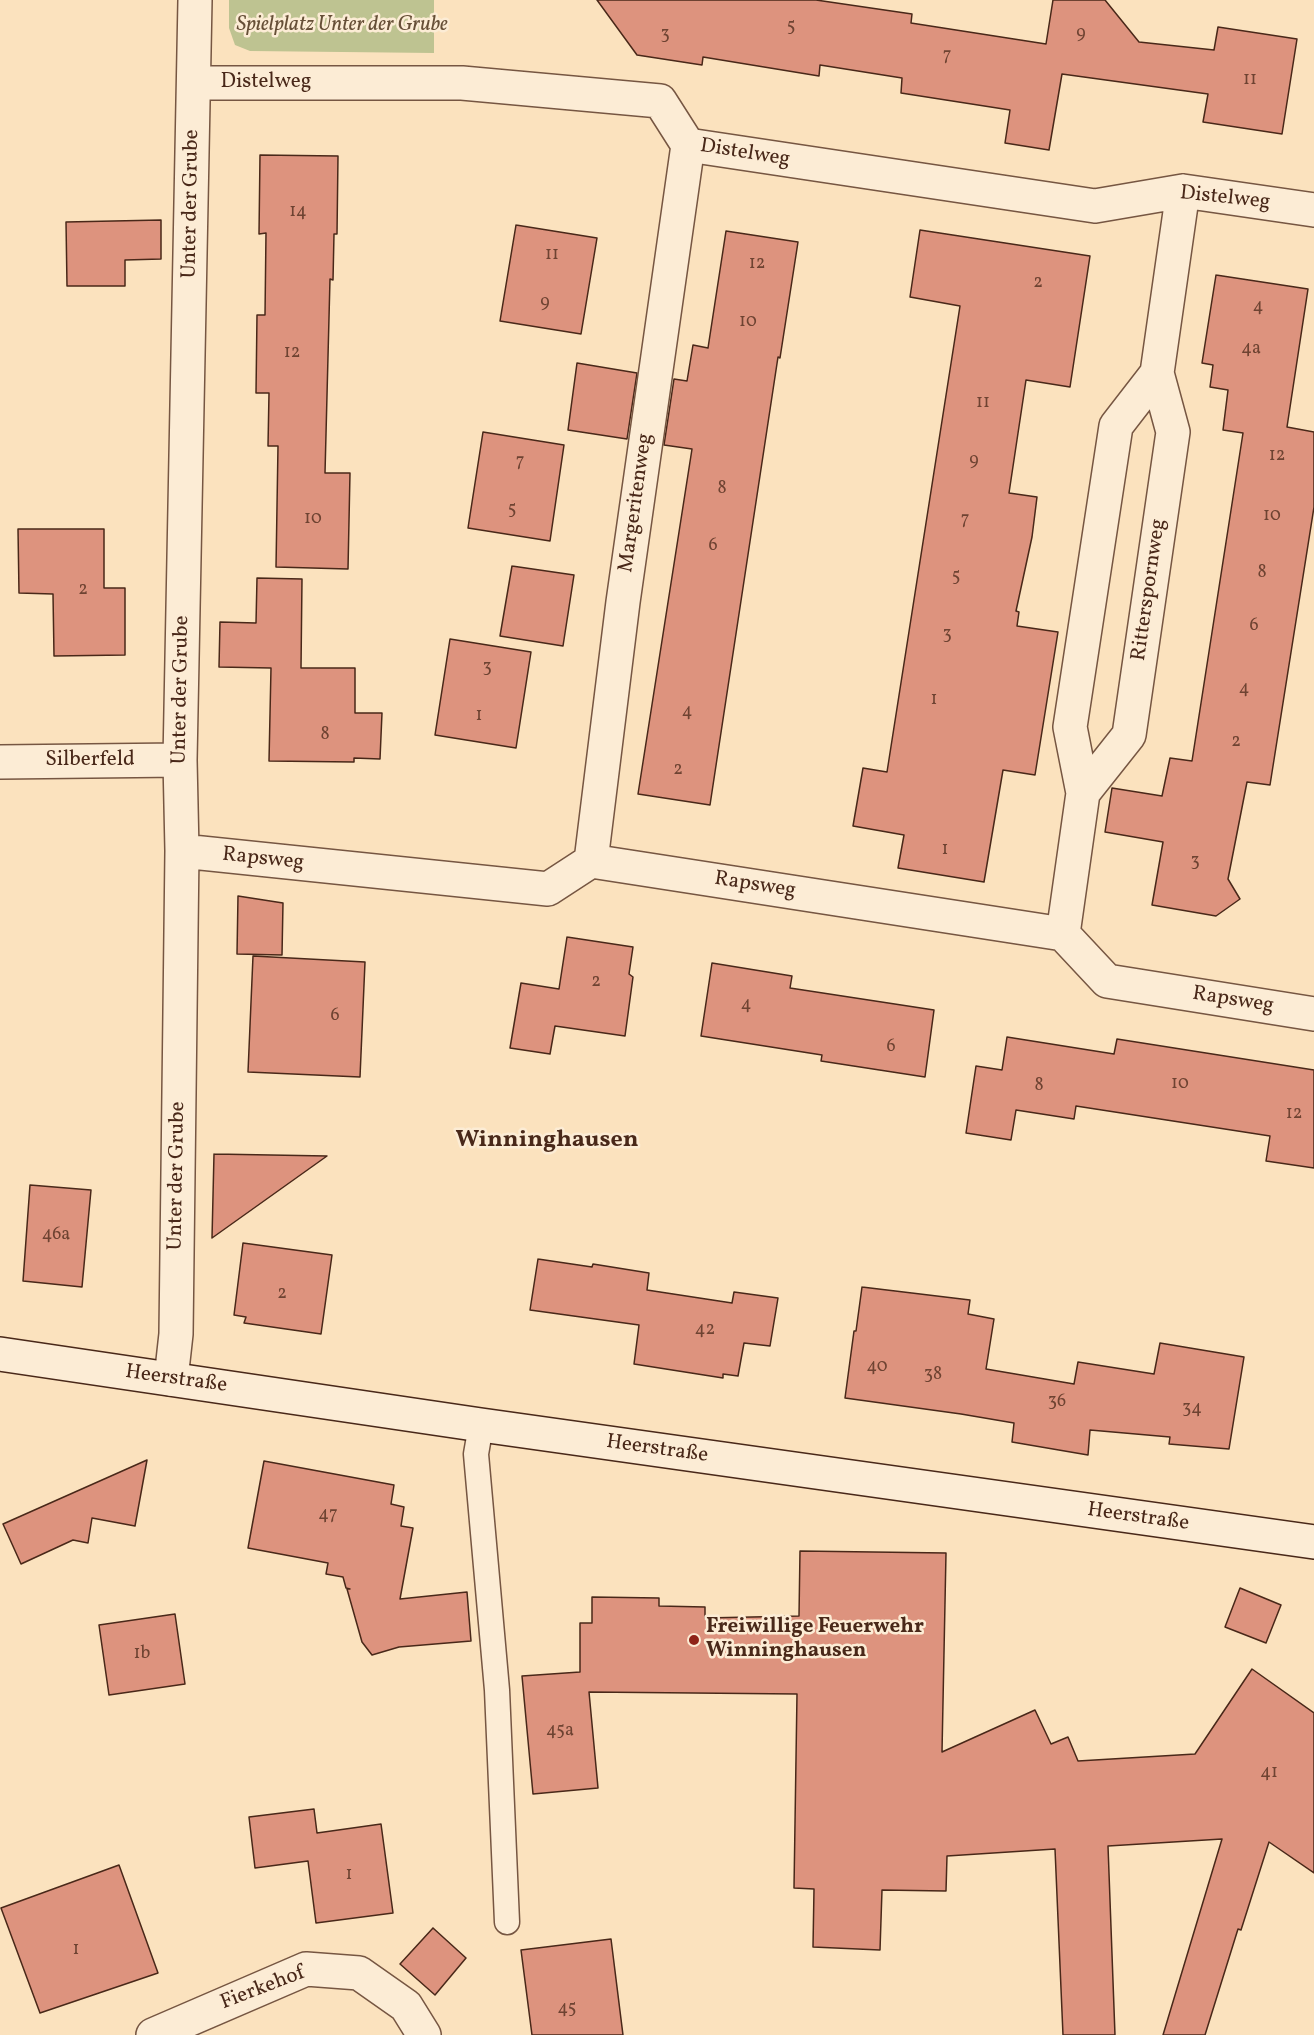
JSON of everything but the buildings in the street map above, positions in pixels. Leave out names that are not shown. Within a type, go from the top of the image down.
[{"type":"street","name":"Unter der Grube","points":[[171,1379],[176,1334],[182,851],[180,760],[195,0]]},
{"type":"street","name":"Distelweg","points":[[194,83],[462,83],[660,102],[688,145],[1095,206],[1183,191],[1314,210]]},
{"type":"street","name":"Margeritenweg","points":[[591,861],[623,602],[688,145]]},
{"type":"street","name":"Ritterspornweg","points":[[1083,793],[1129,735],[1173,432],[1157,373],[1183,191]]},
{"type":"street","name":"Ritterspornweg","points":[[1063,934],[1083,793],[1070,727],[1116,426],[1157,373]]},
{"type":"street","name":"Silberfeld","points":[[0,762],[180,760]]},
{"type":"street","name":"Rapsweg","points":[[182,851],[548,889],[591,861],[1063,934],[1107,981],[1314,1014]]},
{"type":"street","name":"Heerstraße","points":[[0,1354],[481,1425],[1314,1542]]},
{"type":"street","name":"Fierkehof","points":[[153,2035],[306,1969],[359,1973],[406,2006],[424,2035]]},
{"type":"lane","points":[[481,1425],[476,1454],[497,1690],[507,1922]]},
{"type":"green space","name":"Spielplatz Unter der Grube","points":[[229,0],[434,0],[434,53],[250,51],[235,45],[229,28]]},
{"type":"place","name":"Freiwillige Feuerwehr Winninghausen","points":[[694,1640]]},
{"type":"district","name":"Winninghausen","points":[[547,1142]]}]
